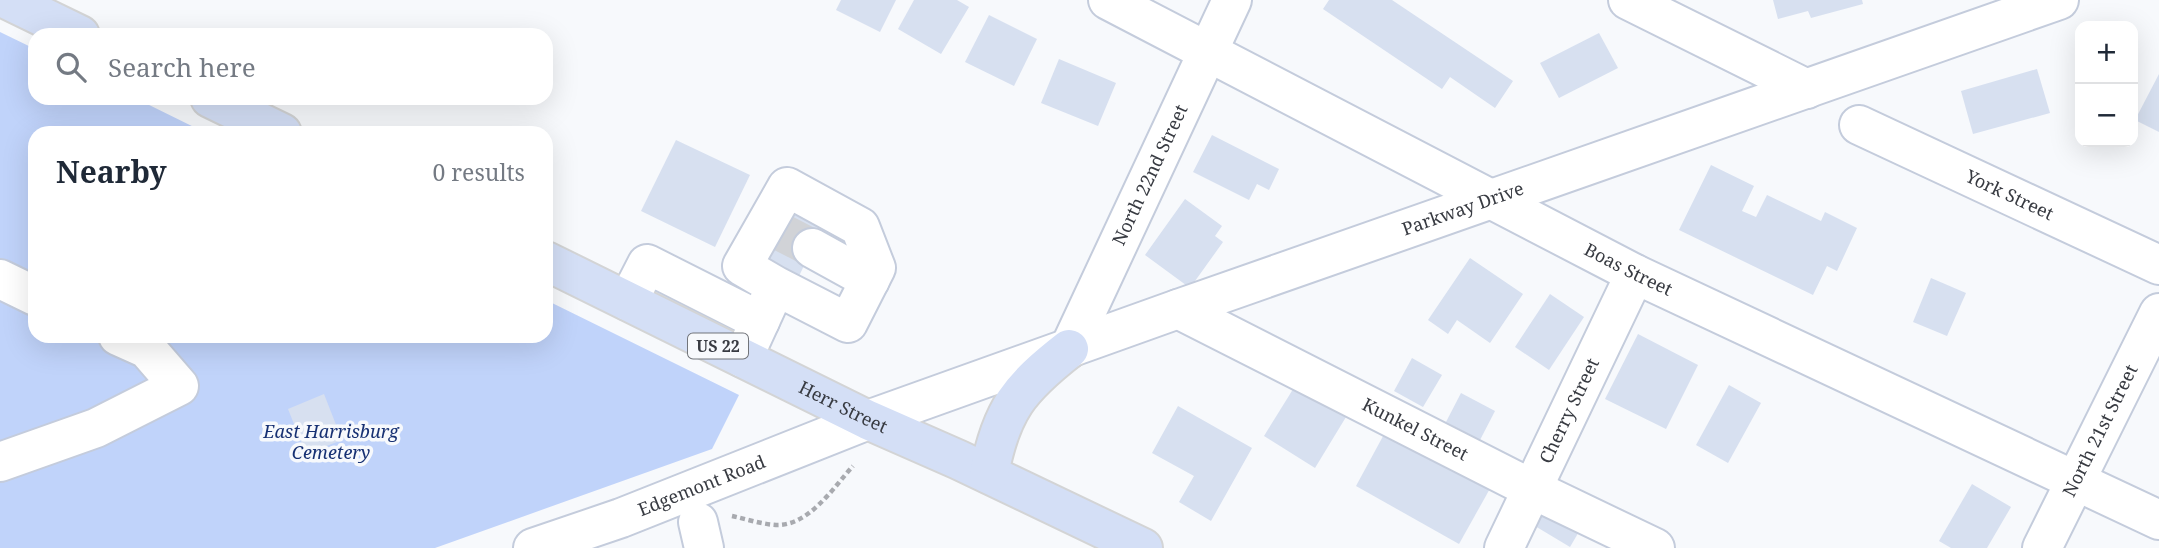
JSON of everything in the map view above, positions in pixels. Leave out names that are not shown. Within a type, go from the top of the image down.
[{"type":"main road","points":[[8,0],[66,28]]},
{"type":"main road","points":[[224,105],[268,126]]},
{"type":"main road","name":"Herr Street","points":[[553,264],[868,420],[989,474],[1143,548]]},
{"type":"main road","points":[[989,474],[1003,423],[1017,399],[1031,379],[1069,349]]},
{"type":"street","name":"Boas Street","points":[[1108,0],[1207,49],[1635,274],[2076,478],[2159,520]]},
{"type":"street","name":"North 22nd Street","points":[[1069,349],[1232,0]]},
{"type":"street","points":[[1628,0],[1807,89]]},
{"type":"street","name":"Parkway Drive","points":[[868,420],[2059,0]]},
{"type":"street","name":"York Street","points":[[1859,125],[2159,265]]},
{"type":"street","points":[[787,187],[860,227],[876,268],[870,280],[848,323],[742,267],[772,227],[787,187]]},
{"type":"street","points":[[812,248],[870,280]]},
{"type":"street","points":[[628,301],[647,264],[760,321]]},
{"type":"street","name":"Cherry Street","points":[[1504,548],[1635,274]]},
{"type":"street","points":[[0,279],[28,293]]},
{"type":"street","points":[[743,358],[776,286]]},
{"type":"street","name":"Kunkel Street","points":[[1178,309],[1531,489],[1655,548]]},
{"type":"street","name":"North 21st Street","points":[[2042,548],[2159,313]]},
{"type":"street","points":[[0,462],[96,428],[179,386],[147,349],[134,343]]},
{"type":"street","name":"Edgemont Road","points":[[533,548],[679,496],[868,420]]},
{"type":"path","points":[[709,528],[790,523],[811,512],[863,455],[868,420]]},
{"type":"green space","name":"East Harrisburg Cemetery","points":[[0,32],[28,46],[28,105],[149,105],[192,126],[28,126],[28,343],[553,343],[553,303],[739,395],[712,449],[435,548],[0,548]]},
{"type":"building","points":[[841,0],[896,0],[880,32],[836,10]]},
{"type":"building","points":[[914,0],[957,0],[969,7],[941,54],[898,29]]},
{"type":"building","points":[[1329,0],[1392,0],[1513,81],[1495,108],[1450,77],[1442,89],[1323,9]]},
{"type":"building","points":[[1773,0],[1862,0],[1863,4],[1811,18],[1808,11],[1778,19]]},
{"type":"building","points":[[989,15],[1037,39],[1014,86],[965,62]]},
{"type":"building","points":[[1599,33],[1618,68],[1559,98],[1540,63]]},
{"type":"building","points":[[1059,59],[1116,83],[1098,126],[1041,103]]},
{"type":"building","points":[[2037,69],[2050,113],[1973,134],[1961,91]]},
{"type":"building","points":[[2159,74],[2159,132],[2138,122],[2138,114]]},
{"type":"building","points":[[1212,135],[1279,169],[1269,190],[1257,184],[1249,200],[1193,172]]},
{"type":"building","points":[[676,140],[750,175],[715,247],[641,211]]},
{"type":"building","points":[[1711,165],[1754,186],[1742,211],[1756,217],[1767,195],[1821,221],[1825,212],[1857,228],[1837,271],[1827,266],[1813,295],[1679,230]]},
{"type":"building","points":[[794,195],[830,212],[799,276],[764,258]]},
{"type":"building","points":[[1185,199],[1222,226],[1215,236],[1223,242],[1190,288],[1145,255]]},
{"type":"building","points":[[1470,258],[1523,294],[1490,343],[1457,320],[1448,334],[1428,320]]},
{"type":"building","points":[[1931,278],[1966,293],[1947,336],[1913,322]]},
{"type":"building","points":[[1550,294],[1584,317],[1549,370],[1515,347]]},
{"type":"building","points":[[1638,334],[1698,365],[1666,429],[1605,399]]},
{"type":"building","points":[[1412,358],[1442,375],[1423,407],[1394,391]]},
{"type":"building","points":[[1729,385],[1761,403],[1728,463],[1696,445]]},
{"type":"building","points":[[1295,386],[1346,417],[1315,468],[1264,436]]},
{"type":"building","points":[[1461,393],[1495,411],[1480,440],[1446,422]]},
{"type":"building","points":[[324,394],[342,440],[306,454],[288,409]]},
{"type":"building","points":[[1178,406],[1252,448],[1211,521],[1179,502],[1194,476],[1152,453]]},
{"type":"building","points":[[1388,427],[1492,485],[1459,544],[1356,486]]},
{"type":"building","points":[[1972,484],[2011,507],[1987,548],[1951,548],[1939,541]]},
{"type":"building","points":[[1550,502],[1584,523],[1570,547],[1535,526]]},
{"type":"tunnel","points":[[777,230],[812,248]]}]
